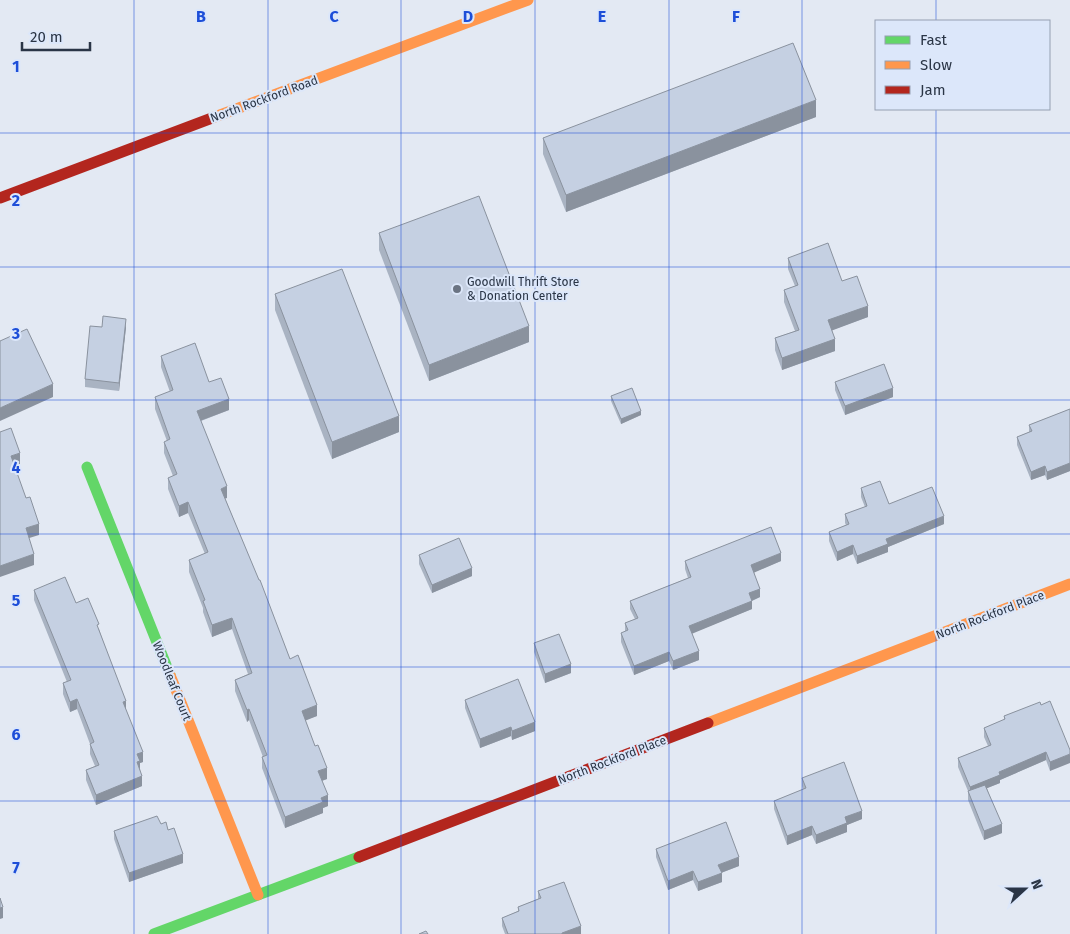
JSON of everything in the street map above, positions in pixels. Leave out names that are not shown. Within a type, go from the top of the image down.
[{"type":"street","name":"North Rockford Road","points":[[0,198],[528,0]]},
{"type":"street","name":"Woodleaf Court","points":[[87,468],[258,895]]},
{"type":"street","name":"North Rockford Place","points":[[154,934],[1070,584]]},
{"type":"building","points":[[793,43],[816,100],[566,195],[543,138]]},
{"type":"building","points":[[479,196],[529,326],[429,365],[379,233]]},
{"type":"building","points":[[828,243],[842,281],[857,276],[868,306],[828,320],[835,339],[782,358],[775,338],[799,330],[784,290],[798,285],[788,258]]},
{"type":"building","points":[[342,269],[399,416],[332,442],[275,294]]},
{"type":"building","points":[[103,316],[126,319],[119,383],[85,379],[90,326],[102,327]]},
{"type":"building","points":[[27,329],[53,384],[0,408],[0,341]]},
{"type":"building","points":[[195,343],[209,382],[221,378],[229,399],[197,411],[227,486],[221,489],[260,580],[290,659],[298,655],[317,705],[302,711],[315,746],[318,745],[327,768],[318,771],[328,795],[321,798],[323,802],[285,817],[262,757],[267,755],[235,680],[252,673],[232,618],[212,625],[203,601],[205,600],[189,560],[208,552],[188,502],[179,506],[168,478],[177,474],[164,442],[170,439],[155,397],[173,390],[161,356]]},
{"type":"building","points":[[884,364],[893,388],[845,406],[835,382]]},
{"type":"building","points":[[632,388],[641,411],[621,419],[611,396]]},
{"type":"building","points":[[1070,409],[1070,463],[1047,472],[1045,466],[1031,472],[1017,437],[1032,431],[1029,425]]},
{"type":"building","points":[[11,428],[20,453],[11,456],[26,498],[30,497],[39,524],[26,528],[34,554],[0,566],[0,432]]},
{"type":"building","points":[[880,481],[889,504],[932,487],[944,516],[886,539],[888,544],[857,556],[853,545],[837,552],[829,532],[849,524],[845,514],[867,506],[861,488]]},
{"type":"building","points":[[771,527],[781,553],[751,565],[760,589],[749,593],[752,601],[689,626],[699,651],[673,661],[669,652],[634,666],[621,633],[628,630],[625,623],[638,618],[630,601],[691,577],[685,561]]},
{"type":"building","points":[[459,538],[472,568],[432,585],[419,555]]},
{"type":"building","points":[[65,577],[76,603],[88,598],[126,701],[123,702],[143,752],[137,754],[140,761],[137,762],[142,776],[96,795],[86,770],[99,765],[90,744],[94,742],[77,699],[70,702],[63,683],[71,680],[34,590]]},
{"type":"building","points":[[559,634],[571,664],[545,674],[534,643]]},
{"type":"building","points":[[518,679],[535,722],[512,731],[511,727],[480,739],[465,700]]},
{"type":"building","points":[[1050,701],[1070,754],[1050,762],[1046,752],[999,772],[1000,775],[970,787],[958,758],[991,745],[984,728],[1005,719],[1004,716],[1040,702],[1041,705]]},
{"type":"building","points":[[844,762],[862,811],[845,817],[847,823],[816,835],[812,826],[787,836],[774,801],[806,788],[802,778]]},
{"type":"building","points":[[985,785],[1002,824],[984,831],[968,791]]},
{"type":"building","points":[[157,816],[161,824],[166,822],[168,830],[174,828],[183,854],[129,873],[114,831]]},
{"type":"building","points":[[726,822],[739,857],[718,865],[722,873],[698,882],[693,871],[668,881],[656,849]]},
{"type":"building","points":[[564,882],[581,926],[562,934],[508,934],[502,918],[519,911],[518,907],[541,898],[538,891]]},
{"type":"traffic: fast","points":[[87,467],[170,675]]},
{"type":"traffic: fast","points":[[154,934],[359,857]]},
{"type":"traffic: slow","points":[[212,118],[528,0]]},
{"type":"traffic: slow","points":[[708,723],[1070,584]]},
{"type":"traffic: slow","points":[[170,675],[258,895]]},
{"type":"traffic: jam","points":[[0,198],[212,118]]},
{"type":"traffic: jam","points":[[359,857],[708,723]]},
{"type":"place","name":"Goodwill Thrift Store & Donation Center","points":[[457,289]]}]
